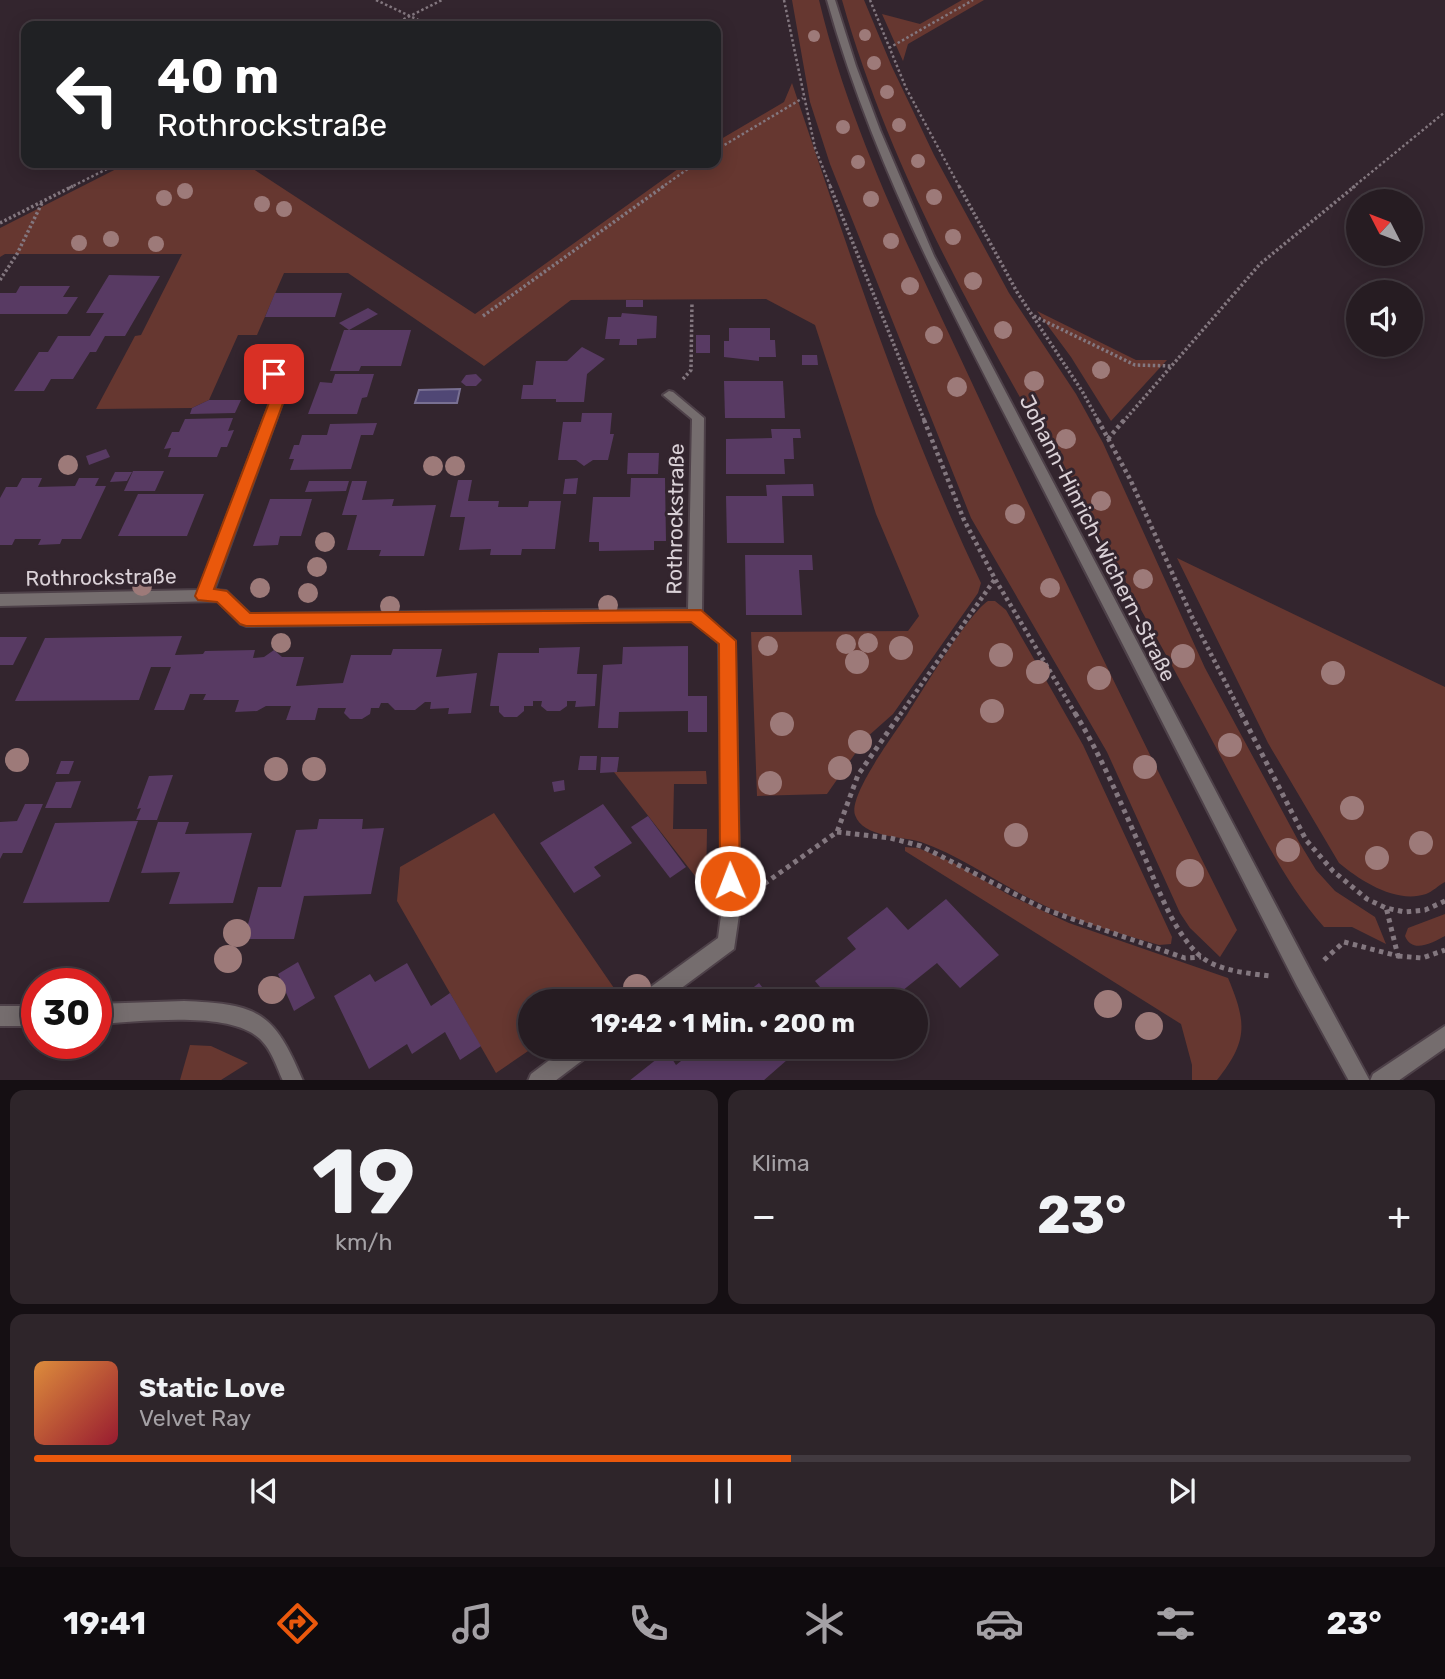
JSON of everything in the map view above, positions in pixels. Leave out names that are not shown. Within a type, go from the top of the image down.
[{"type":"street","name":"Johann-Hinrich-Wichern-Straße","points":[[831,0],[849,63],[878,141],[929,256],[1304,979],[1360,1080]]},
{"type":"street","name":"Rothrockstraße","points":[[204,596],[282,387],[267,361]]},
{"type":"street","name":"Rothrockstraße","points":[[669,395],[698,418],[695,615]]},
{"type":"street","name":"Rothrockstraße","points":[[0,600],[221,596],[246,620],[695,615],[727,641],[730,908]]},
{"type":"street","points":[[664,989],[727,943],[730,908]]},
{"type":"street","points":[[112,1014],[212,1012],[249,1019],[264,1029],[276,1042],[293,1080]]},
{"type":"street","points":[[0,1016],[21,1016]]},
{"type":"street","points":[[1380,1080],[1445,1036]]},
{"type":"street","points":[[538,1080],[567,1059]]},
{"type":"path","points":[[376,0],[420,21]]},
{"type":"path","points":[[400,21],[442,0]]},
{"type":"path","points":[[784,0],[803,98],[816,148],[964,520],[995,579],[1098,751],[1163,899],[1188,942],[1201,957],[1230,970],[1304,979],[1344,942],[1417,959],[1434,956],[1445,950]]},
{"type":"path","points":[[870,0],[889,48],[935,143],[1033,316],[1082,391],[1130,479],[1192,617],[1306,839],[1330,870],[1348,887],[1386,907],[1419,912],[1432,910],[1445,901]]},
{"type":"path","points":[[889,48],[973,0]]},
{"type":"path","points":[[721,147],[803,98]]},
{"type":"path","points":[[1108,439],[1260,264],[1445,112]]},
{"type":"path","points":[[0,223],[109,168]]},
{"type":"path","points":[[482,316],[689,168]]},
{"type":"path","points":[[0,280],[17,254],[42,202]]},
{"type":"path","points":[[669,395],[691,370],[692,302]]},
{"type":"path","points":[[1033,316],[1135,365],[1172,366]]},
{"type":"path","points":[[730,908],[837,832],[858,775],[995,579]]},
{"type":"path","points":[[837,832],[891,838],[918,845],[954,860],[1013,894],[1070,920],[1185,958],[1201,957]]},
{"type":"path","points":[[1386,907],[1398,956]]},
{"type":"shaded area","points":[[792,0],[819,0],[848,99],[907,242],[1069,589],[1237,930],[1220,957],[1190,928],[1180,913],[1107,752],[971,518],[830,164],[810,102]]},
{"type":"shaded area","points":[[842,0],[864,0],[934,155],[1009,293],[1076,394],[1103,443],[1205,668],[1299,842],[1316,870],[1335,891],[1375,917],[1386,944],[1352,927],[1324,927],[1299,896],[1278,863],[1155,635],[1023,403],[940,247],[902,167],[869,85]]},
{"type":"shaded area","points":[[962,0],[984,0],[908,44],[903,61],[882,14],[920,24]]},
{"type":"shaded area","points":[[792,83],[902,399],[981,583],[978,593],[893,714],[866,738],[827,794],[757,796],[751,632],[908,631],[919,616],[876,514],[815,325],[766,299],[571,300],[484,366],[348,273],[284,273],[257,335],[238,335],[209,400],[192,408],[96,409],[135,336],[141,335],[182,254],[5,254],[0,257],[0,228],[118,168],[252,168],[475,314],[679,168],[721,168],[721,139],[784,102]]},
{"type":"shaded area","points":[[1037,311],[1136,360],[1167,360],[1111,421],[1071,357]]},
{"type":"shaded area","points":[[460,389],[457,403],[415,403],[419,390]]},
{"type":"shaded area","points":[[1177,558],[1445,687],[1445,882],[1426,894],[1403,896],[1368,883],[1339,863],[1268,743]]},
{"type":"shaded area","points":[[988,601],[995,601],[1006,610],[1083,745],[1172,937],[1171,944],[1159,945],[1068,916],[1024,896],[936,848],[874,832],[859,823],[855,806],[874,764],[958,636]]},
{"type":"shaded area","points":[[706,771],[707,784],[674,784],[673,829],[707,829],[706,890],[614,772]]},
{"type":"shaded area","points":[[494,813],[615,989],[518,989],[518,1058],[496,1073],[397,901],[400,867]]},
{"type":"shaded area","points":[[905,847],[918,848],[952,862],[1011,896],[1069,923],[1228,978],[1239,1007],[1241,1031],[1239,1042],[1227,1066],[1217,1080],[1192,1080],[1192,1065],[1181,1024],[905,851]]},
{"type":"shaded area","points":[[1445,914],[1445,936],[1417,946],[1408,941],[1405,936],[1408,928]]},
{"type":"shaded area","points":[[190,1045],[211,1046],[248,1063],[221,1080],[180,1080]]},
{"type":"building","points":[[109,275],[160,276],[125,336],[105,336],[96,352],[90,352],[73,379],[51,379],[44,391],[14,391],[39,352],[48,352],[58,336],[90,336],[104,313],[86,313]]},
{"type":"building","points":[[20,286],[70,286],[63,297],[78,297],[67,314],[0,314],[0,293],[16,293]]},
{"type":"building","points":[[275,293],[342,293],[335,317],[265,317]]},
{"type":"building","points":[[626,300],[643,300],[643,307],[626,307]]},
{"type":"building","points":[[368,308],[378,314],[349,330],[339,323]]},
{"type":"building","points":[[622,313],[657,316],[656,338],[637,339],[637,345],[619,345],[620,339],[605,339],[608,317],[621,317]]},
{"type":"building","points":[[729,328],[770,328],[770,340],[775,340],[776,357],[759,357],[759,361],[724,357],[724,341],[729,341]]},
{"type":"building","points":[[344,330],[411,330],[401,366],[361,366],[359,371],[330,371]]},
{"type":"building","points":[[696,335],[710,335],[710,353],[696,353]]},
{"type":"building","points":[[582,347],[605,359],[587,374],[584,402],[521,399],[523,385],[533,385],[536,361],[567,361]]},
{"type":"building","points":[[802,355],[817,355],[818,365],[802,365]]},
{"type":"building","points":[[335,374],[374,374],[367,397],[362,398],[357,414],[308,414],[320,382],[332,383]]},
{"type":"building","points":[[476,374],[482,380],[476,386],[466,386],[461,382],[466,375]]},
{"type":"building","points":[[724,381],[783,381],[785,418],[725,418]]},
{"type":"building","points":[[209,400],[241,400],[235,413],[190,414],[192,408]]},
{"type":"building","points":[[582,413],[612,413],[610,434],[614,434],[608,460],[593,460],[584,466],[576,460],[558,460],[563,422],[581,422]]},
{"type":"building","points":[[233,418],[228,431],[234,430],[227,447],[221,447],[217,457],[168,457],[171,448],[164,449],[172,432],[179,432],[185,419]]},
{"type":"building","points":[[377,423],[373,435],[361,435],[351,469],[290,470],[294,459],[289,459],[294,445],[299,445],[302,435],[327,435],[330,424]]},
{"type":"building","points":[[771,429],[800,429],[801,438],[793,438],[794,459],[784,459],[785,474],[726,474],[726,439],[772,438]]},
{"type":"building","points":[[106,449],[110,457],[89,465],[86,456]]},
{"type":"building","points":[[628,453],[659,453],[658,474],[627,474]]},
{"type":"building","points":[[133,471],[164,471],[155,491],[124,491]]},
{"type":"building","points":[[115,472],[132,472],[127,481],[110,482]]},
{"type":"building","points":[[22,478],[42,478],[38,487],[75,486],[79,478],[99,478],[95,486],[106,486],[81,539],[62,539],[60,544],[38,545],[41,539],[15,539],[12,545],[0,545],[0,498],[6,487],[17,487]]},
{"type":"building","points":[[578,478],[576,494],[563,494],[565,479]]},
{"type":"building","points":[[631,478],[665,478],[666,541],[654,541],[654,550],[599,551],[599,542],[589,542],[593,497],[630,497]]},
{"type":"building","points":[[458,480],[472,480],[468,501],[499,501],[498,507],[528,507],[529,501],[561,501],[555,549],[522,549],[521,555],[490,555],[491,549],[459,550],[465,517],[450,517]]},
{"type":"building","points":[[309,481],[349,481],[346,491],[305,492]]},
{"type":"building","points":[[352,481],[367,481],[362,500],[394,499],[392,506],[436,505],[424,556],[379,556],[381,550],[347,550],[357,515],[342,515]]},
{"type":"building","points":[[813,484],[814,496],[782,496],[784,543],[727,543],[726,496],[767,496],[766,485]]},
{"type":"building","points":[[138,494],[204,494],[187,536],[118,536]]},
{"type":"building","points":[[270,499],[312,499],[301,536],[280,536],[278,545],[253,546]]},
{"type":"building","points":[[745,555],[812,555],[813,570],[799,570],[802,615],[746,615]]},
{"type":"building","points":[[182,636],[175,655],[203,654],[205,651],[255,650],[253,658],[264,657],[274,650],[282,657],[304,657],[296,686],[343,683],[351,655],[391,655],[393,649],[442,649],[436,677],[477,673],[471,713],[448,714],[449,708],[430,709],[431,702],[425,702],[415,710],[395,710],[388,703],[381,703],[379,708],[371,708],[370,714],[362,719],[350,719],[344,713],[346,708],[318,708],[315,720],[286,720],[291,706],[266,706],[257,711],[235,712],[239,700],[203,700],[206,694],[190,694],[184,710],[154,710],[171,667],[151,667],[139,700],[15,701],[45,638]]},
{"type":"building","points":[[0,637],[27,637],[13,665],[0,665]]},
{"type":"building","points":[[688,646],[688,696],[707,696],[707,732],[688,732],[688,711],[619,712],[618,728],[598,728],[603,665],[622,664],[623,647]]},
{"type":"building","points":[[580,647],[577,674],[597,674],[595,706],[575,707],[576,701],[567,701],[567,706],[560,711],[547,711],[541,706],[542,701],[533,701],[533,706],[524,706],[524,711],[517,717],[504,717],[499,712],[499,706],[490,706],[498,653],[539,653],[539,648]]},
{"type":"building","points":[[580,756],[597,756],[596,770],[578,770]]},
{"type":"building","points":[[601,757],[619,757],[617,772],[600,773]]},
{"type":"building","points":[[61,761],[74,761],[69,774],[56,774]]},
{"type":"building","points":[[173,775],[157,820],[136,820],[141,808],[137,809],[149,776]]},
{"type":"building","points":[[564,780],[565,790],[554,792],[552,782]]},
{"type":"building","points":[[81,781],[71,808],[45,808],[56,782]]},
{"type":"building","points":[[25,804],[43,804],[22,853],[3,853],[0,859],[0,822],[17,821]]},
{"type":"building","points":[[603,804],[632,843],[594,867],[601,876],[574,893],[540,843]]},
{"type":"building","points":[[648,816],[686,867],[670,878],[631,827]]},
{"type":"building","points":[[319,819],[363,819],[362,829],[384,828],[371,894],[304,896],[294,939],[244,939],[258,887],[281,887],[296,830],[317,829]]},
{"type":"building","points":[[138,821],[109,902],[23,903],[55,823]]},
{"type":"building","points":[[158,822],[189,822],[185,834],[252,833],[233,903],[169,904],[180,872],[141,873]]},
{"type":"building","points":[[946,899],[999,955],[960,988],[937,963],[904,989],[817,989],[820,987],[815,981],[856,949],[847,938],[887,907],[908,930]]},
{"type":"building","points":[[298,962],[315,998],[294,1011],[278,974]]},
{"type":"building","points":[[407,963],[431,1006],[450,993],[481,1046],[460,1060],[445,1032],[412,1054],[407,1044],[369,1069],[334,996],[370,974],[375,982]]},
{"type":"building","points":[[759,983],[764,989],[751,989]]},
{"type":"building","points":[[657,1059],[672,1059],[676,1065],[684,1059],[788,1059],[764,1080],[630,1080]]},
{"type":"route","points":[[274,374],[282,387],[204,596],[221,596],[246,620],[695,615],[727,641],[730,881]]}]
